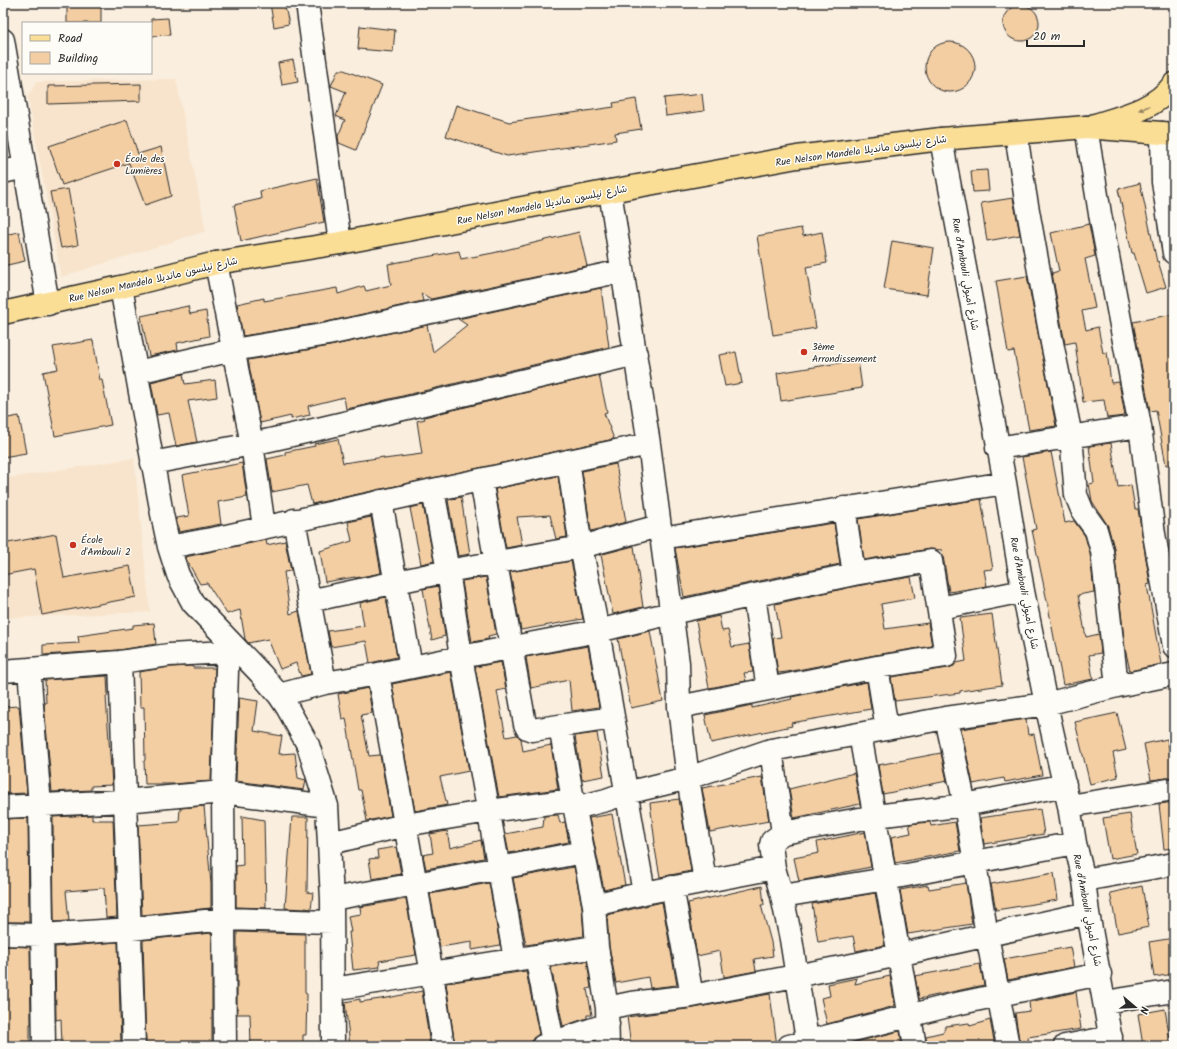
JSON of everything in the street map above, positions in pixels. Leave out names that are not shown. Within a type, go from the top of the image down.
[{"type":"main road","name":"Rue Nelson Mandela شارع نيلسون مانديلا","points":[[1086,127],[1130,114],[1151,105],[1165,95],[1174,84]]},
{"type":"main road","name":"Rue Nelson Mandela شارع نيلسون مانديلا","points":[[3,313],[121,288],[216,263],[340,243],[797,157],[941,139],[1086,127],[1168,134]]},
{"type":"street","points":[[307,3],[340,243]]},
{"type":"street","points":[[3,40],[48,304]]},
{"type":"street","points":[[1086,127],[1100,214],[1140,426],[1154,534],[1174,646]]},
{"type":"street","points":[[1016,133],[1024,194],[1071,436],[1076,495],[1083,512],[1096,530],[1102,551],[1118,686]]},
{"type":"street","points":[[1168,134],[1163,182],[1174,253]]},
{"type":"street","name":"Rue d'Ambouli شارع أمبولي","points":[[941,139],[997,448],[1005,482],[1023,591],[1084,880],[1088,913],[1112,1042]]},
{"type":"street","points":[[3,172],[24,167]]},
{"type":"street","points":[[610,191],[649,444],[678,663],[679,707],[688,778],[705,881]]},
{"type":"street","points":[[216,263],[252,444],[264,527]]},
{"type":"street","points":[[137,372],[233,350],[328,334],[622,270]]},
{"type":"street","points":[[121,288],[152,463],[169,547],[178,574],[193,603],[228,646],[260,672],[287,707],[308,745],[327,806],[332,899],[333,1046]]},
{"type":"street","points":[[152,463],[252,444],[636,354]]},
{"type":"street","points":[[997,448],[1140,426]]},
{"type":"street","points":[[169,547],[222,537],[294,520],[649,444]]},
{"type":"street","points":[[568,461],[581,546],[614,718],[644,893]]},
{"type":"street","points":[[481,480],[525,724],[532,730],[614,718]]},
{"type":"street","points":[[310,601],[448,571],[660,532],[844,508],[1005,482]]},
{"type":"street","points":[[433,490],[499,868],[548,1044],[608,1016],[631,1003],[692,996],[797,976],[1088,913]]},
{"type":"street","points":[[382,501],[411,667]]},
{"type":"street","points":[[844,508],[854,574]]},
{"type":"street","points":[[294,520],[325,683]]},
{"type":"street","points":[[279,695],[325,683],[598,631],[671,613],[854,574],[932,562],[946,656],[877,667],[679,707]]},
{"type":"street","points":[[940,608],[1023,591]]},
{"type":"street","points":[[754,596],[768,689]]},
{"type":"street","points":[[3,671],[120,662],[228,646]]},
{"type":"street","points":[[225,1046],[223,792],[228,646]]},
{"type":"street","points":[[120,662],[124,802],[131,929],[134,1046]]},
{"type":"street","points":[[877,667],[888,729]]},
{"type":"street","points":[[29,669],[40,805],[44,1046]]},
{"type":"street","points":[[378,674],[432,974],[443,1046]]},
{"type":"street","points":[[330,843],[405,825],[489,811],[606,800],[626,793],[688,778],[771,750],[946,718],[1046,704],[1174,674]]},
{"type":"street","points":[[946,718],[965,805],[1008,1046]]},
{"type":"street","points":[[560,726],[594,905],[597,947],[608,1016],[608,1046]]},
{"type":"street","points":[[860,734],[876,816],[898,955],[915,1046]]},
{"type":"street","points":[[771,750],[783,833]]},
{"type":"street","points":[[1065,785],[965,805],[876,816],[783,833],[772,841],[771,845],[774,868],[782,896],[797,976],[802,1045],[910,1016],[998,995],[1100,974]]},
{"type":"street","points":[[1069,806],[1174,790]]},
{"type":"street","points":[[3,807],[124,802],[223,792],[277,798],[327,806]]},
{"type":"street","points":[[782,896],[886,879],[1075,843]]},
{"type":"street","points":[[332,899],[583,852]]},
{"type":"street","points":[[1084,880],[1174,864]]},
{"type":"street","points":[[594,905],[644,893],[774,868]]},
{"type":"street","points":[[672,888],[692,996]]},
{"type":"street","points":[[3,934],[42,935],[131,929],[224,920],[332,922]]},
{"type":"street","points":[[333,989],[432,974],[525,957],[597,947]]},
{"type":"street","points":[[1105,1002],[1174,991]]},
{"type":"street","points":[[1065,1046],[1112,1042]]},
{"type":"shaded area","name":"École des Lumières","points":[[176,79],[206,231],[61,277],[28,97],[36,82]]},
{"type":"shaded area","name":"École d'Ambouli 2","points":[[134,458],[150,612],[3,618],[3,479]]},
{"type":"building","points":[[270,3],[284,3],[289,24],[274,27]]},
{"type":"building","points":[[1021,5],[1031,8],[1036,13],[1039,23],[1036,33],[1031,38],[1021,41],[1011,38],[1006,33],[1003,23],[1006,13],[1011,8]]},
{"type":"building","points":[[67,6],[101,6],[101,22],[67,22]]},
{"type":"building","points":[[168,18],[170,35],[152,36],[151,19]]},
{"type":"building","points":[[360,26],[395,30],[393,52],[358,49]]},
{"type":"building","points":[[945,42],[955,42],[968,49],[975,62],[975,72],[968,85],[955,92],[945,92],[936,88],[929,81],[925,72],[925,62],[929,53],[936,46]]},
{"type":"building","points":[[293,60],[298,82],[282,85],[278,63]]},
{"type":"building","points":[[338,70],[344,70],[382,85],[356,150],[339,143],[338,136],[345,120],[336,116],[346,92],[331,86]]},
{"type":"building","points":[[141,84],[141,101],[48,104],[48,86]]},
{"type":"building","points":[[702,94],[704,111],[666,116],[664,98]]},
{"type":"building","points":[[636,99],[641,129],[615,133],[616,140],[507,156],[446,136],[456,105],[509,122],[614,107],[613,103]]},
{"type":"building","points":[[127,120],[138,154],[161,147],[171,196],[145,205],[129,163],[62,185],[49,146]]},
{"type":"building","points":[[987,170],[989,191],[973,192],[971,171]]},
{"type":"building","points":[[317,178],[324,222],[241,241],[234,205],[261,199],[260,191]]},
{"type":"building","points":[[1140,183],[1157,262],[1158,261],[1166,287],[1146,293],[1134,253],[1132,253],[1118,189]]},
{"type":"building","points":[[68,189],[78,245],[61,248],[50,192]]},
{"type":"building","points":[[1013,198],[1020,235],[987,241],[981,203]]},
{"type":"building","points":[[1089,224],[1095,256],[1085,259],[1095,308],[1082,311],[1086,330],[1098,327],[1103,353],[1107,352],[1111,383],[1119,382],[1125,416],[1107,418],[1104,400],[1083,402],[1075,342],[1065,344],[1052,273],[1059,271],[1051,233]]},
{"type":"building","points":[[801,228],[803,236],[822,232],[827,263],[806,267],[816,328],[773,335],[757,236]]},
{"type":"building","points":[[19,232],[25,261],[3,266],[3,235]]},
{"type":"building","points":[[579,232],[587,266],[431,299],[421,293],[423,301],[326,322],[243,336],[237,304],[264,298],[264,301],[337,288],[338,294],[364,286],[366,291],[391,285],[388,264],[459,251],[461,259],[493,253]]},
{"type":"building","points":[[892,241],[934,248],[927,295],[884,289]]},
{"type":"building","points":[[1027,276],[1056,426],[1029,430],[1014,351],[1008,352],[996,281]]},
{"type":"building","points":[[601,288],[609,347],[346,409],[344,397],[308,406],[310,415],[291,419],[291,416],[260,423],[248,360],[330,346],[427,325],[433,352],[467,325],[458,319]]},
{"type":"building","points":[[188,306],[190,314],[206,311],[209,336],[177,343],[178,350],[149,356],[141,316]]},
{"type":"building","points":[[1174,314],[1174,464],[1166,465],[1156,410],[1150,411],[1133,322]]},
{"type":"building","points":[[93,340],[100,380],[102,380],[111,425],[55,436],[43,372],[58,369],[53,347]]},
{"type":"building","points":[[736,352],[742,383],[725,386],[719,355]]},
{"type":"building","points":[[858,360],[862,388],[781,401],[777,373]]},
{"type":"building","points":[[183,374],[185,384],[215,380],[217,397],[188,401],[197,442],[176,446],[169,413],[157,415],[151,382]]},
{"type":"building","points":[[599,375],[607,412],[604,413],[614,439],[312,504],[307,485],[272,492],[267,459],[285,455],[285,452],[315,446],[314,444],[338,439],[343,463],[384,457],[384,459],[422,454],[417,421],[425,419],[424,417]]},
{"type":"building","points":[[19,416],[26,453],[3,457],[3,419]]},
{"type":"building","points":[[1111,443],[1118,487],[1131,485],[1135,509],[1138,509],[1150,584],[1147,585],[1161,664],[1130,671],[1125,648],[1114,548],[1108,526],[1092,501],[1089,484],[1094,483],[1089,446]]},
{"type":"building","points":[[1051,452],[1065,523],[1074,521],[1085,536],[1090,553],[1094,592],[1078,595],[1086,637],[1099,634],[1101,653],[1089,655],[1093,679],[1063,685],[1032,530],[1036,529],[1022,457]]},
{"type":"building","points":[[242,463],[247,497],[218,502],[221,524],[179,532],[176,518],[189,516],[182,475]]},
{"type":"building","points":[[616,464],[626,522],[591,531],[582,471]]},
{"type":"building","points":[[558,476],[567,537],[556,539],[550,515],[517,517],[522,545],[506,548],[495,489]]},
{"type":"building","points":[[461,497],[470,554],[458,556],[448,500]]},
{"type":"building","points":[[981,499],[993,569],[984,570],[987,586],[949,592],[942,550],[929,549],[864,560],[858,519]]},
{"type":"building","points":[[423,505],[434,561],[421,564],[410,508]]},
{"type":"building","points":[[371,517],[381,573],[325,582],[320,551],[352,541],[348,522]]},
{"type":"building","points":[[834,523],[840,564],[684,597],[675,548]]},
{"type":"building","points":[[56,534],[64,578],[130,566],[136,597],[42,615],[34,569],[3,575],[3,544]]},
{"type":"building","points":[[266,540],[267,545],[285,541],[291,571],[284,572],[290,614],[299,611],[311,674],[301,676],[296,663],[280,669],[268,639],[248,643],[245,639],[240,610],[227,614],[207,583],[200,584],[185,557]]},
{"type":"building","points":[[634,546],[643,607],[613,614],[601,555],[599,555]]},
{"type":"building","points":[[571,561],[583,619],[521,630],[510,572]]},
{"type":"building","points":[[486,577],[496,634],[488,636],[489,639],[472,642],[462,581]]},
{"type":"building","points":[[911,577],[915,598],[881,604],[885,629],[928,623],[932,646],[778,673],[773,638],[781,637],[775,604],[856,586]]},
{"type":"building","points":[[438,586],[445,636],[432,640],[423,589]]},
{"type":"building","points":[[386,597],[397,657],[370,663],[366,641],[331,647],[328,631],[364,626],[360,603]]},
{"type":"building","points":[[992,614],[1002,685],[960,691],[960,693],[895,701],[891,677],[948,668],[954,666],[956,663],[966,661],[960,618]]},
{"type":"building","points":[[719,616],[722,631],[728,630],[732,647],[749,644],[753,672],[744,673],[746,681],[709,688],[696,621]]},
{"type":"building","points":[[154,623],[156,644],[119,650],[43,655],[43,645],[79,643],[78,636],[133,628],[133,625]]},
{"type":"building","points":[[650,631],[663,701],[631,708],[618,639]]},
{"type":"building","points":[[588,646],[599,707],[572,711],[569,680],[531,688],[526,657]]},
{"type":"building","points":[[501,662],[506,689],[497,691],[506,737],[517,735],[521,739],[523,751],[551,745],[558,789],[499,797],[475,667]]},
{"type":"building","points":[[192,666],[193,668],[215,668],[211,781],[173,784],[145,784],[144,707],[140,707],[139,672],[170,667]]},
{"type":"building","points":[[451,672],[469,771],[440,777],[447,805],[415,811],[392,684]]},
{"type":"building","points":[[107,676],[108,696],[106,696],[112,785],[91,786],[91,790],[52,792],[44,704],[46,703],[45,680]]},
{"type":"building","points":[[867,682],[871,709],[791,723],[792,726],[711,743],[705,715],[752,705],[752,708],[792,699],[791,697]]},
{"type":"building","points":[[368,688],[372,713],[361,715],[369,756],[380,755],[391,816],[367,821],[361,790],[358,790],[346,718],[342,719],[338,694]]},
{"type":"building","points":[[239,698],[258,701],[254,731],[282,736],[279,754],[295,753],[298,778],[306,780],[304,790],[236,781]]},
{"type":"building","points":[[19,706],[27,793],[3,794],[3,707]]},
{"type":"building","points":[[1117,713],[1126,750],[1113,753],[1118,777],[1090,784],[1075,722]]},
{"type":"building","points":[[1026,719],[1028,735],[1034,734],[1042,775],[1005,782],[1004,778],[973,784],[961,729]]},
{"type":"building","points":[[597,733],[604,776],[582,780],[575,736]]},
{"type":"building","points":[[1167,739],[1174,777],[1151,780],[1144,744]]},
{"type":"building","points":[[941,753],[947,781],[883,794],[878,765]]},
{"type":"building","points":[[854,773],[860,804],[794,818],[789,789]]},
{"type":"building","points":[[762,777],[769,821],[710,832],[702,788]]},
{"type":"building","points":[[679,799],[691,871],[660,877],[654,843],[650,803]]},
{"type":"building","points":[[1174,802],[1174,848],[1164,849],[1159,804]]},
{"type":"building","points":[[204,806],[211,884],[211,908],[142,915],[138,825],[179,822],[180,808]]},
{"type":"building","points":[[1040,809],[1044,834],[984,844],[980,818]]},
{"type":"building","points":[[612,814],[625,885],[604,890],[589,818]]},
{"type":"building","points":[[1130,814],[1137,854],[1110,859],[1103,818]]},
{"type":"building","points":[[92,815],[92,820],[113,820],[117,917],[106,918],[104,888],[66,891],[69,921],[54,922],[53,817]]},
{"type":"building","points":[[558,815],[560,823],[565,822],[569,842],[509,853],[505,834],[543,827],[544,816]]},
{"type":"building","points":[[242,816],[264,820],[266,908],[236,907],[236,866],[243,865]]},
{"type":"building","points":[[292,817],[308,817],[307,892],[313,893],[311,909],[285,908]]},
{"type":"building","points":[[28,818],[29,922],[3,922],[3,819]]},
{"type":"building","points":[[930,822],[931,826],[955,822],[960,851],[895,863],[891,837],[911,833],[909,824]]},
{"type":"building","points":[[447,831],[450,848],[481,840],[484,858],[426,869],[423,855],[433,853],[430,834]]},
{"type":"building","points":[[865,832],[871,867],[799,881],[794,858],[819,853],[817,842]]},
{"type":"building","points":[[396,847],[401,874],[372,879],[369,859],[378,858],[377,850]]},
{"type":"building","points":[[574,867],[582,907],[584,936],[526,945],[513,878]]},
{"type":"building","points":[[1054,873],[1058,900],[996,910],[991,884]]},
{"type":"building","points":[[489,883],[500,945],[472,950],[472,942],[440,947],[430,894]]},
{"type":"building","points":[[966,883],[972,924],[908,934],[900,890],[928,885],[929,889]]},
{"type":"building","points":[[762,886],[764,905],[761,905],[771,942],[773,956],[754,959],[756,971],[724,977],[720,951],[697,956],[688,903]]},
{"type":"building","points":[[1142,886],[1149,927],[1118,933],[1110,893]]},
{"type":"building","points":[[875,893],[885,945],[856,951],[853,936],[818,942],[812,904]]},
{"type":"building","points":[[406,899],[416,955],[379,961],[380,967],[353,970],[349,932],[351,932],[348,916],[361,914],[360,907]]},
{"type":"building","points":[[662,902],[677,985],[650,988],[648,977],[616,983],[609,946],[607,915]]},
{"type":"building","points":[[237,932],[305,934],[305,993],[307,994],[306,1035],[303,1035],[303,1046],[251,1046],[250,1014],[237,1014]]},
{"type":"building","points":[[212,933],[212,1046],[146,1046],[143,940]]},
{"type":"building","points":[[1174,938],[1174,974],[1154,977],[1149,942]]},
{"type":"building","points":[[118,942],[121,1046],[62,1046],[61,1019],[56,1020],[55,947]]},
{"type":"building","points":[[3,946],[30,947],[30,1042],[3,1042]]},
{"type":"building","points":[[1070,947],[1074,967],[1008,980],[1004,959]]},
{"type":"building","points":[[587,961],[591,988],[587,989],[592,1015],[587,1015],[587,1018],[563,1026],[551,967]]},
{"type":"building","points":[[980,964],[984,985],[919,999],[915,976]]},
{"type":"building","points":[[526,971],[539,1034],[533,1038],[531,1046],[455,1046],[446,983]]},
{"type":"building","points":[[890,976],[895,1006],[827,1024],[821,998],[830,996],[828,984],[857,978],[855,984]]},
{"type":"building","points":[[422,991],[430,1046],[350,1046],[345,1002],[360,999],[360,1002]]},
{"type":"building","points":[[1076,992],[1081,1029],[1028,1037],[1029,1046],[1020,1046],[1015,1013],[1030,1011],[1029,1002]]},
{"type":"building","points":[[770,994],[777,1046],[631,1046],[627,1017],[694,1008]]},
{"type":"building","points":[[1165,1009],[1171,1046],[1143,1046],[1138,1014]]},
{"type":"building","points":[[990,1020],[995,1046],[927,1046],[926,1036],[943,1032],[946,1026],[969,1023],[970,1026]]},
{"type":"building","points":[[900,1031],[902,1046],[840,1046]]},
{"type":"place","name":"École des Lumières","points":[[117,164]]},
{"type":"place","name":"3ème Arrondissement","points":[[804,352]]},
{"type":"place","name":"École d'Ambouli 2","points":[[73,545]]}]
